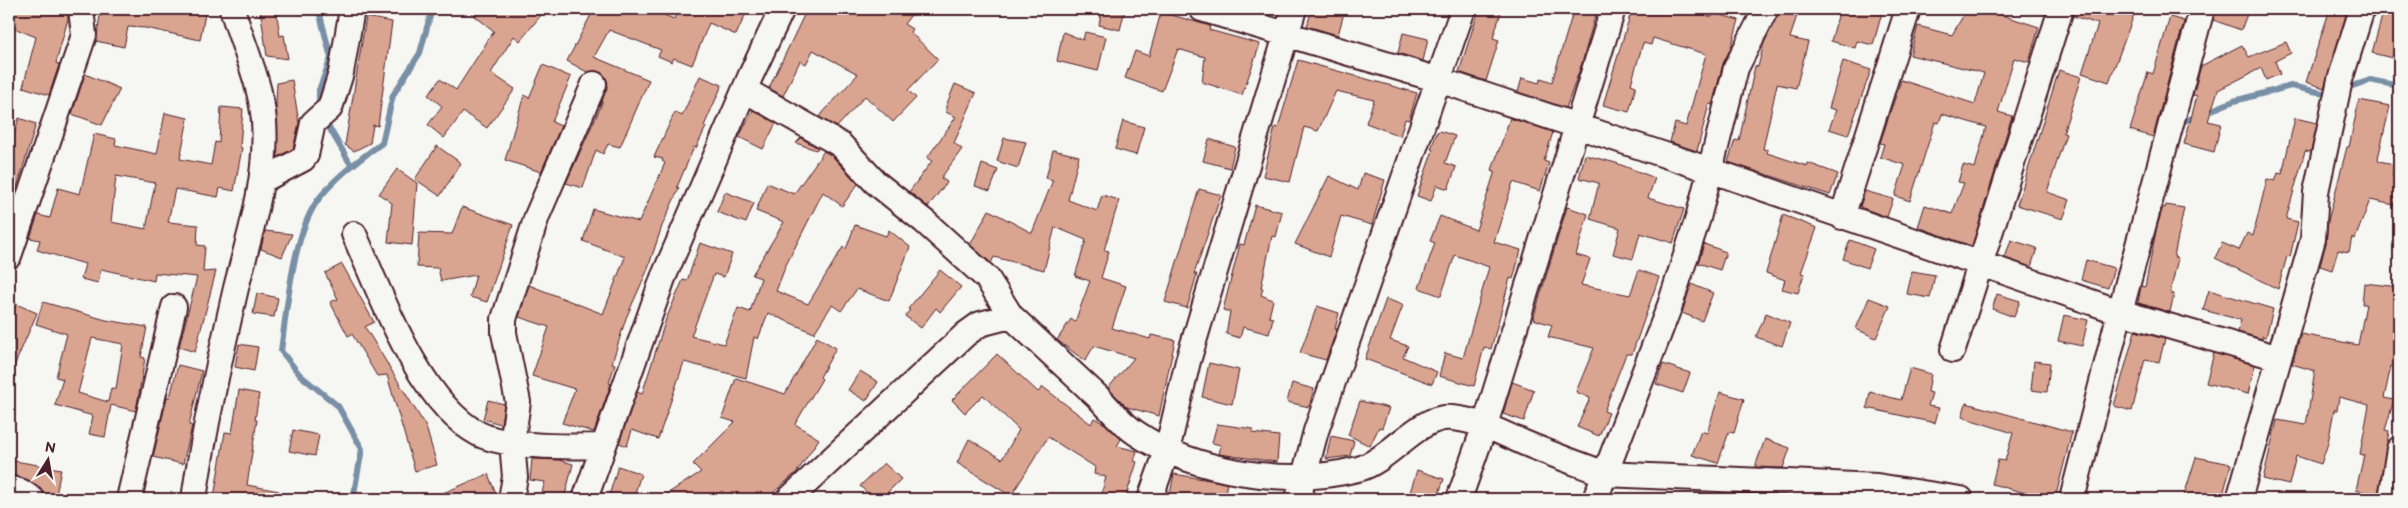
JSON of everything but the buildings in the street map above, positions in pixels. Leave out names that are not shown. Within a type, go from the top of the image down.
[{"type":"street","points":[[9,256],[84,35],[81,9]]},
{"type":"street","points":[[194,499],[199,462],[236,290],[263,180],[264,122],[261,102],[232,9]]},
{"type":"street","points":[[263,180],[303,159],[306,155],[312,126],[321,116],[344,65],[352,9]]},
{"type":"street","points":[[585,499],[663,278],[782,9]]},
{"type":"street","points":[[1202,9],[1439,80],[1710,170],[2120,312],[2279,358]]},
{"type":"street","points":[[1150,499],[1167,451],[1188,361],[1294,9]]},
{"type":"street","points":[[1300,488],[1316,431],[1463,9]]},
{"type":"street","points":[[1459,499],[1485,425],[1613,9]]},
{"type":"street","points":[[1595,499],[1670,305],[1698,218],[1736,68],[1766,9]]},
{"type":"street","points":[[1842,217],[1908,9]]},
{"type":"street","points":[[1954,350],[2061,9]]},
{"type":"street","points":[[2072,499],[2120,312],[2202,9]]},
{"type":"street","points":[[2239,499],[2313,239],[2316,192],[2340,80],[2362,9]]},
{"type":"street","points":[[510,499],[515,477],[512,443],[518,402],[504,333],[504,319],[536,216],[594,84]]},
{"type":"street","points":[[745,90],[841,145],[875,182],[925,222],[987,278],[1011,316],[1134,432],[1167,451],[1230,470],[1266,476],[1300,488],[1373,464],[1427,424],[1438,418],[1452,418],[1485,425],[1605,474],[1877,486],[1961,499]]},
{"type":"street","points":[[354,234],[409,358],[450,412],[479,434],[512,443],[603,446]]},
{"type":"street","points":[[129,499],[174,307]]},
{"type":"street","points":[[789,499],[966,334],[980,324],[1011,316]]},
{"type":"street","points":[[2391,499],[2399,449]]},
{"type":"street","points":[[9,488],[22,492],[32,499]]},
{"type":"waterway","points":[[316,9],[319,11],[331,58],[319,90],[319,110]]},
{"type":"waterway","points":[[353,499],[362,449],[338,406],[300,375],[281,351],[289,292],[298,248],[311,210],[321,196],[342,174],[382,143],[393,95],[420,53],[432,9]]},
{"type":"waterway","points":[[2344,89],[2370,80],[2399,86]]},
{"type":"waterway","points":[[2185,121],[2234,101],[2291,86],[2327,94],[2332,93]]},
{"type":"waterway","points":[[324,119],[351,165]]}]
